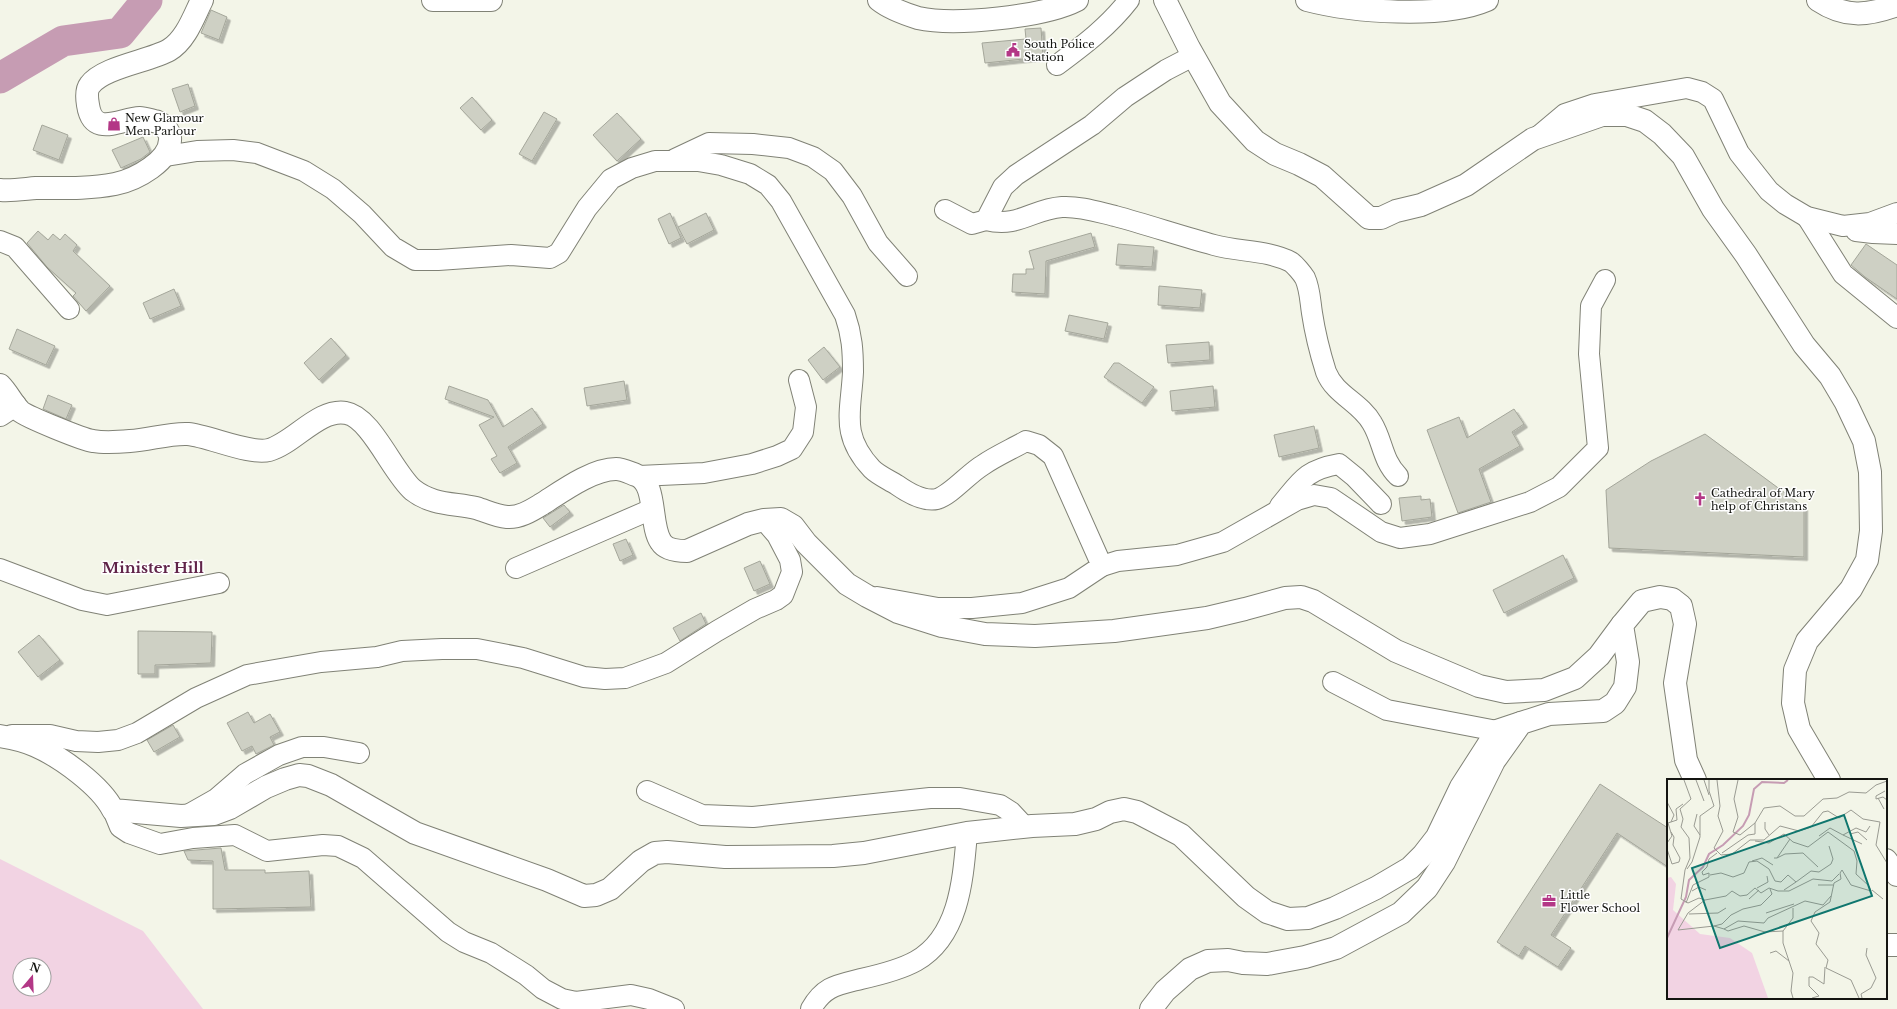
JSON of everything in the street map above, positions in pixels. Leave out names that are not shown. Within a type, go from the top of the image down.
[{"type":"main road","points":[[0,190],[75,188],[116,184],[153,168],[166,156],[170,146],[171,136],[167,130],[156,121],[139,118],[103,125],[95,120],[89,111],[89,86],[95,79],[114,70],[170,50],[181,39],[202,0]]},
{"type":"main road","points":[[433,0],[491,0]]},
{"type":"main road","points":[[878,0],[917,18],[951,21],[1033,14],[1065,6],[1077,0]]},
{"type":"main road","points":[[1166,0],[1193,56],[1220,103],[1255,141],[1275,154],[1322,176],[1369,218],[1381,218],[1421,205],[1466,185],[1537,138],[1602,115],[1627,115],[1645,121],[1662,134],[1683,156],[1710,204],[1746,255],[1804,345],[1830,376],[1846,404],[1864,442],[1870,472],[1871,531],[1866,560],[1851,590],[1807,641],[1795,670],[1793,703],[1799,729],[1829,779]]},
{"type":"main road","points":[[1307,0],[1331,6],[1392,11],[1445,10],[1475,5],[1487,0]]},
{"type":"main road","points":[[1818,0],[1830,8],[1853,13],[1876,13],[1897,5]]},
{"type":"main road","points":[[0,385],[8,410],[22,413],[92,441],[129,442],[186,434],[250,449],[268,450],[327,415],[338,412],[349,413],[367,427],[412,489],[427,499],[441,504],[477,509],[507,517],[516,517],[533,510],[572,485],[599,473],[616,469],[639,476],[648,484],[652,509],[661,542],[669,548],[677,551],[687,551],[748,524],[764,520],[781,519],[793,526],[806,542],[847,584],[867,596],[898,612],[942,626],[985,634],[1035,636],[1114,631],[1177,623],[1245,609],[1285,598],[1301,596],[1314,601],[1396,651],[1479,686],[1506,692],[1544,690],[1575,678],[1599,656],[1642,601],[1660,597],[1672,599],[1681,606],[1685,624],[1675,683],[1686,760],[1695,779]]},
{"type":"main road","points":[[0,736],[19,739],[37,746],[58,759],[80,774],[108,800],[113,810],[142,814],[186,816],[214,814],[230,808],[272,784],[299,775],[308,776],[331,785],[415,833],[547,880],[584,896],[596,895],[610,888],[641,861],[654,853],[667,852],[725,857],[833,856],[864,853],[967,833],[1075,824],[1124,810],[1137,812],[1181,835],[1246,897],[1267,912],[1288,919],[1308,918],[1335,908],[1376,888],[1410,868],[1423,855],[1437,837],[1461,787],[1497,731],[1549,714],[1603,711],[1615,703],[1625,687],[1628,662],[1622,625]]},
{"type":"main road","points":[[1151,1009],[1166,991],[1190,969],[1208,961],[1228,960],[1243,963],[1267,964],[1305,957],[1336,948],[1401,913],[1427,888],[1444,862],[1494,762],[1521,722]]},
{"type":"main road","points":[[1887,861],[1897,875]]},
{"type":"street","points":[[1057,65],[1092,39],[1116,17],[1129,0]]},
{"type":"street","points":[[986,220],[1002,187],[1016,175],[1092,125],[1125,97],[1166,70],[1193,56]]},
{"type":"street","points":[[1537,138],[1565,114],[1595,104],[1687,88],[1702,92],[1713,99],[1739,153],[1769,191],[1785,204],[1807,217],[1858,231],[1897,234]]},
{"type":"street","points":[[673,160],[709,143],[753,144],[789,148],[813,157],[833,171],[852,196],[878,243],[907,276]]},
{"type":"street","points":[[166,156],[197,152],[233,150],[257,153],[279,160],[304,171],[333,189],[362,214],[393,248],[415,260],[511,255],[550,258],[559,253],[587,208],[611,179],[632,168],[655,161],[673,160],[721,165],[750,174],[768,185],[781,201],[846,315],[852,336],[853,355],[849,418],[850,431],[855,447],[873,470],[901,488],[924,499],[937,499],[950,491],[983,464],[1026,441],[1039,445],[1053,456],[1102,566]]},
{"type":"street","points":[[1843,226],[1872,215],[1897,199]]},
{"type":"street","points":[[945,210],[972,224],[986,220],[998,223],[1017,221],[1036,212],[1061,207],[1086,208],[1213,245],[1277,257],[1292,263],[1304,276],[1310,294],[1312,313],[1327,373],[1335,389],[1360,408],[1372,422],[1389,466],[1398,476]]},
{"type":"street","points":[[1843,226],[1870,223],[1897,213]]},
{"type":"street","points":[[1807,217],[1843,274],[1897,318]]},
{"type":"street","points":[[0,241],[15,247],[69,309]]},
{"type":"street","points":[[867,596],[938,608],[972,608],[1022,603],[1069,588],[1102,566],[1118,562],[1177,554],[1224,542],[1297,500],[1314,495],[1331,498],[1381,532],[1400,538],[1430,534],[1523,504],[1558,487],[1598,448],[1589,354],[1591,306],[1605,280]]},
{"type":"street","points":[[639,476],[704,473],[752,464],[777,456],[792,449],[803,432],[806,407],[799,380]]},
{"type":"street","points":[[1273,513],[1310,472],[1322,467],[1339,464],[1355,477],[1381,504]]},
{"type":"street","points":[[516,568],[652,509]]},
{"type":"street","points":[[0,736],[50,735],[76,741],[98,742],[118,740],[137,733],[196,698],[247,675],[321,662],[377,657],[402,651],[477,649],[523,658],[584,677],[605,680],[625,678],[666,663],[755,608],[776,600],[783,595],[792,572],[790,560],[777,536],[764,520]]},
{"type":"street","points":[[0,569],[82,600],[107,605],[219,583]]},
{"type":"street","points":[[1333,682],[1387,710],[1497,731]]},
{"type":"street","points":[[186,816],[216,799],[245,774],[279,755],[302,747],[324,747],[359,753]]},
{"type":"street","points":[[647,791],[702,815],[753,818],[930,798],[960,798],[1000,805],[1011,812],[1025,827]]},
{"type":"street","points":[[113,810],[120,827],[129,833],[160,844],[193,838],[235,834],[267,851],[323,845],[338,846],[350,850],[363,858],[448,932],[464,942],[497,956],[526,975],[543,989],[562,999],[576,1002],[631,995],[649,999],[674,1009]]},
{"type":"street","points":[[811,1009],[819,996],[826,990],[841,984],[905,966],[920,958],[935,946],[944,933],[951,918],[961,884],[967,833]]},
{"type":"shaded area","points":[[0,859],[143,931],[203,1009],[0,1009]]},
{"type":"building","points":[[211,10],[227,17],[219,40],[201,33]]},
{"type":"building","name":"South Police Station","points":[[1041,28],[1043,57],[985,63],[982,43],[1026,39],[1025,29]]},
{"type":"building","points":[[188,84],[195,106],[180,112],[172,89]]},
{"type":"building","points":[[472,97],[492,120],[481,130],[460,108]]},
{"type":"building","points":[[544,112],[557,119],[532,161],[519,154]]},
{"type":"building","points":[[617,113],[641,139],[617,161],[593,135]]},
{"type":"building","points":[[42,125],[68,135],[59,160],[33,150]]},
{"type":"building","points":[[143,137],[150,152],[141,159],[121,168],[112,150]]},
{"type":"building","points":[[670,213],[681,238],[669,244],[658,219]]},
{"type":"building","points":[[706,213],[714,230],[687,244],[678,227]]},
{"type":"building","points":[[38,231],[48,240],[53,234],[60,240],[65,234],[77,245],[73,251],[110,286],[86,311],[73,296],[76,293],[47,267],[27,243]]},
{"type":"building","points":[[1091,233],[1095,247],[1046,261],[1045,294],[1012,292],[1013,274],[1026,274],[1026,269],[1034,269],[1029,251]]},
{"type":"building","points":[[1118,244],[1154,247],[1152,267],[1116,265]]},
{"type":"building","points":[[1866,244],[1897,265],[1897,299],[1865,277],[1851,265]]},
{"type":"building","points":[[1159,286],[1202,290],[1200,308],[1158,305]]},
{"type":"building","points":[[174,289],[181,306],[150,319],[143,303]]},
{"type":"building","points":[[1069,315],[1108,323],[1104,339],[1065,331]]},
{"type":"building","points":[[17,329],[55,346],[46,365],[9,349]]},
{"type":"building","points":[[331,338],[346,355],[319,380],[304,363]]},
{"type":"building","points":[[1209,342],[1210,360],[1168,363],[1166,345]]},
{"type":"building","points":[[824,347],[840,367],[823,380],[808,360]]},
{"type":"building","points":[[1114,363],[1119,363],[1154,387],[1142,403],[1104,377]]},
{"type":"building","points":[[624,381],[627,400],[587,406],[584,388]]},
{"type":"building","points":[[449,386],[488,400],[503,427],[532,408],[543,424],[508,447],[517,463],[500,473],[491,459],[497,456],[479,425],[494,417],[445,399]]},
{"type":"building","points":[[1213,386],[1215,407],[1172,411],[1170,391]]},
{"type":"building","points":[[48,395],[72,405],[66,419],[43,409]]},
{"type":"building","points":[[1514,409],[1524,424],[1512,432],[1520,446],[1479,469],[1491,502],[1458,513],[1427,430],[1459,417],[1467,438]]},
{"type":"building","points":[[1314,426],[1319,448],[1279,457],[1274,435]]},
{"type":"building","name":"Cathedral of Mary help of Christans","points":[[1705,434],[1804,507],[1804,557],[1609,548],[1606,490],[1651,461]]},
{"type":"building","points":[[1421,496],[1421,500],[1430,499],[1432,517],[1402,521],[1399,498]]},
{"type":"building","points":[[564,505],[570,512],[550,527],[543,518]]},
{"type":"building","points":[[626,539],[633,555],[620,561],[613,544]]},
{"type":"building","points":[[1563,555],[1574,578],[1504,613],[1493,590]]},
{"type":"building","points":[[760,561],[770,584],[754,591],[744,568]]},
{"type":"building","points":[[701,613],[706,624],[680,641],[673,628]]},
{"type":"building","points":[[138,631],[212,632],[211,663],[155,665],[155,674],[138,674]]},
{"type":"building","points":[[39,635],[60,660],[38,677],[18,652]]},
{"type":"building","points":[[248,712],[254,723],[270,714],[280,732],[270,737],[274,745],[256,754],[252,746],[242,751],[227,723]]},
{"type":"building","points":[[173,725],[180,737],[154,752],[147,740]]},
{"type":"building","name":"Little Flower School","points":[[1600,784],[1667,827],[1667,866],[1617,833],[1551,935],[1571,948],[1558,967],[1525,946],[1519,956],[1497,942]]},
{"type":"building","points":[[221,848],[225,870],[265,870],[265,873],[309,871],[311,907],[213,909],[213,861],[188,860],[184,851]]},
{"type":"waterway","points":[[0,78],[63,41],[120,33],[147,0]]},
{"type":"place","name":"South Police Station","points":[[1013,50]]},
{"type":"place","name":"New Glamour Men Parlour","points":[[114,124]]},
{"type":"place","name":"Cathedral of Mary help of Christans","points":[[1700,499]]},
{"type":"place","name":"Little Flower School","points":[[1549,901]]},
{"type":"district","name":"Minister Hill","points":[[153,567]]}]
